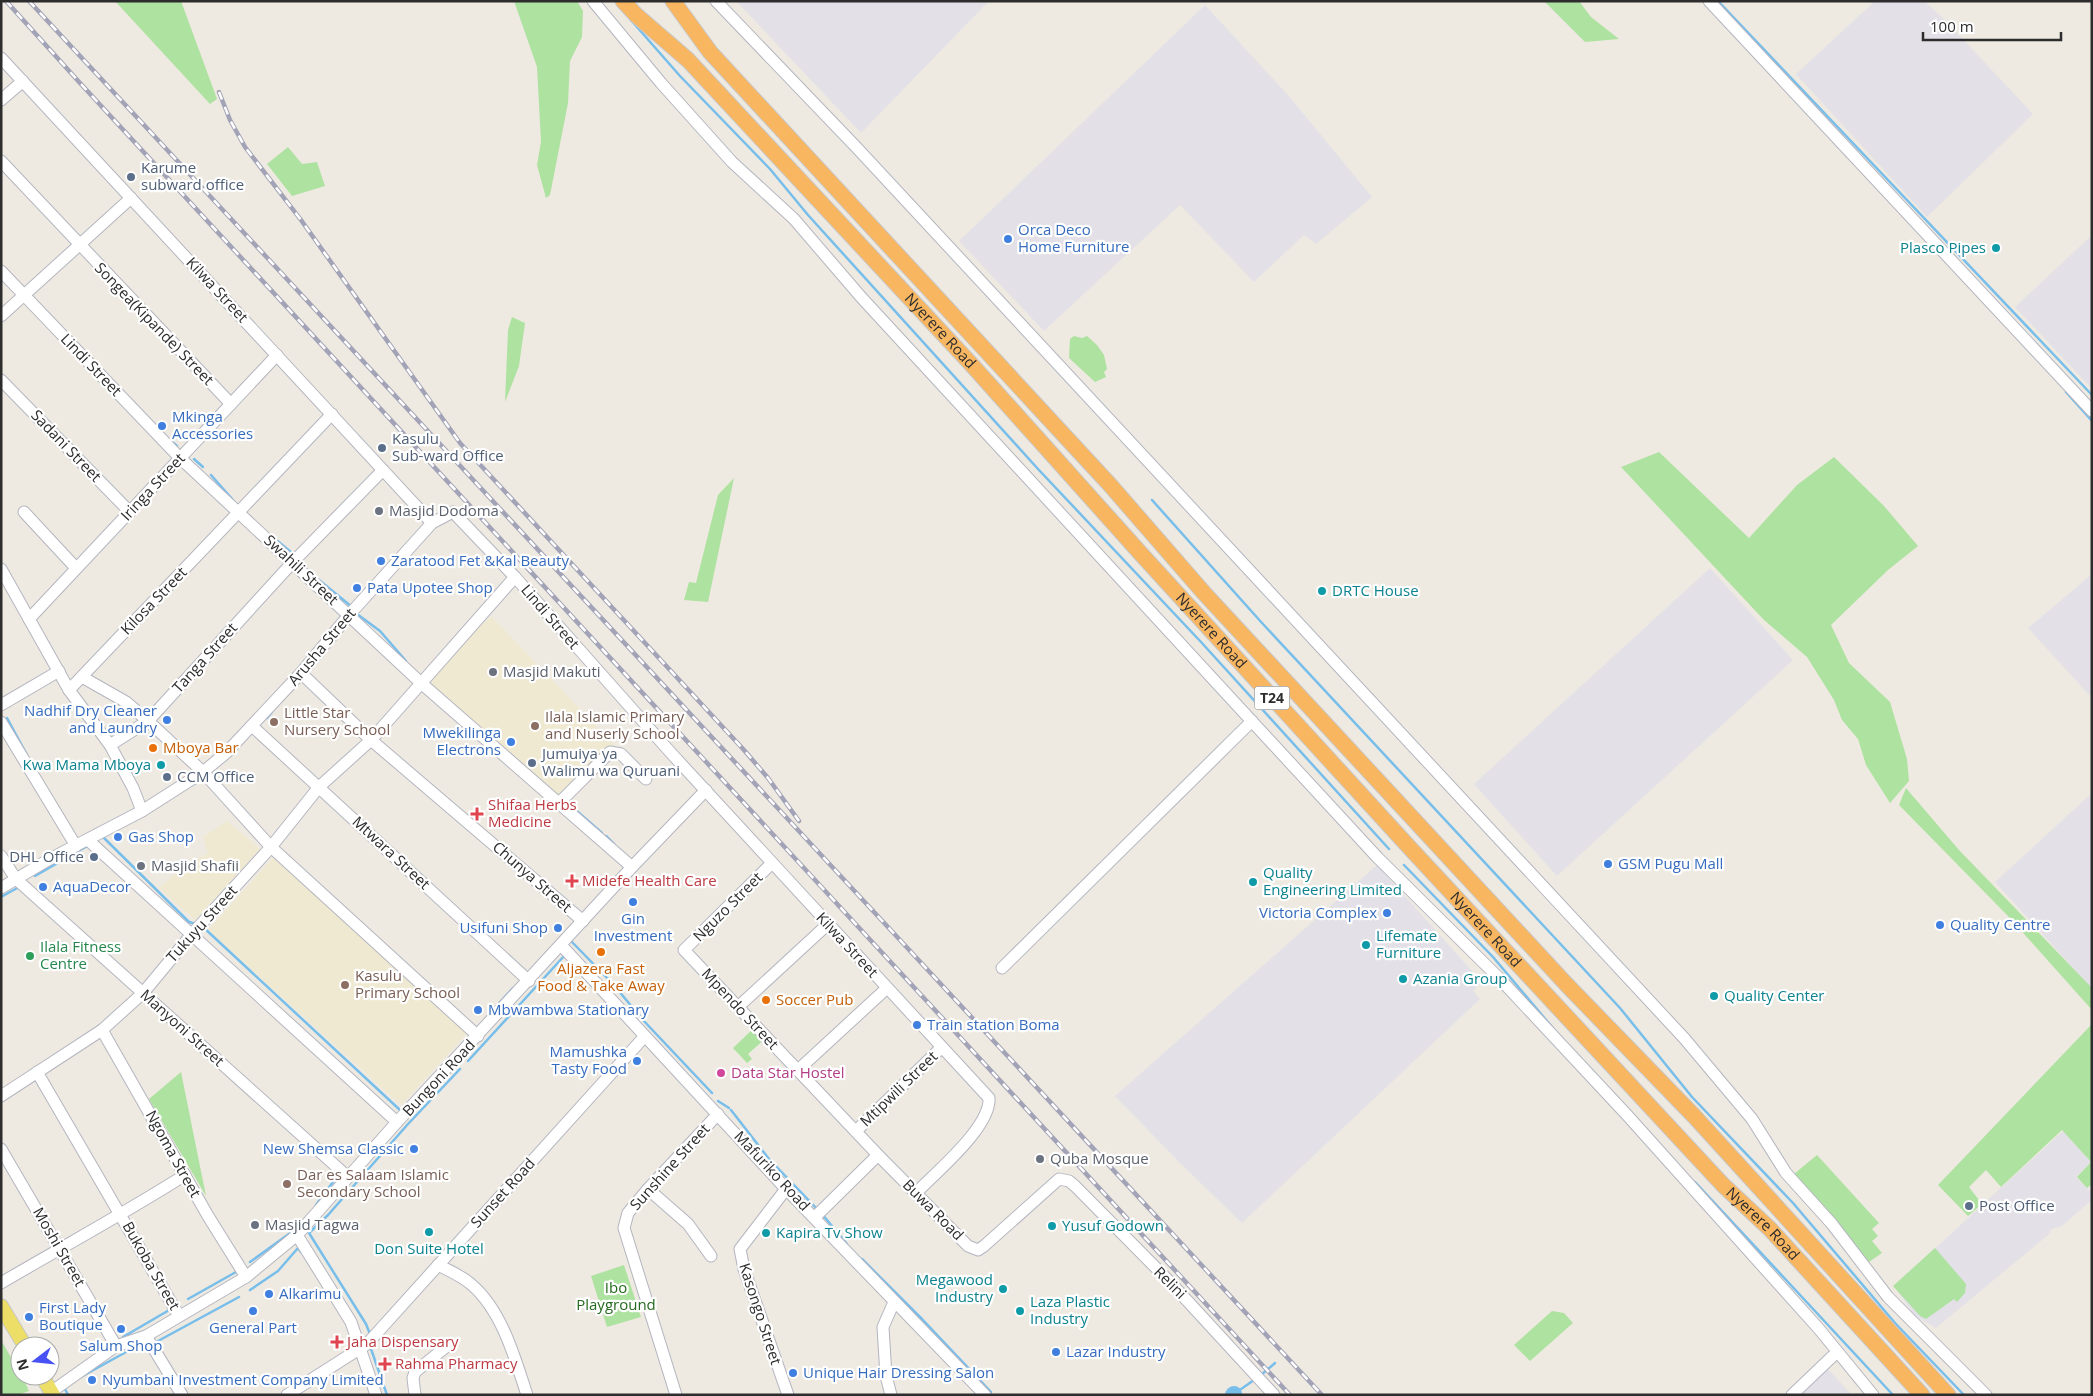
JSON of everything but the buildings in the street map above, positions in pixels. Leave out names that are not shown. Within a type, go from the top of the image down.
[{"type":"highway","name":"Nyerere Road","points":[[623,1],[688,60],[971,364],[1142,555],[1409,847],[1723,1185],[1770,1230],[1922,1395]]},
{"type":"highway","name":"Nyerere Road","points":[[674,1],[710,52],[1111,486],[1204,593],[1567,985],[1694,1116],[1948,1395]]},
{"type":"main road","points":[[1,1306],[18,1336]]},
{"type":"street","points":[[593,1],[661,83],[732,162],[794,218],[861,297],[1377,857],[1500,979],[1627,1115],[1873,1395]]},
{"type":"street","points":[[716,1],[863,155],[1684,1038],[1752,1119],[1786,1174],[1832,1224],[1888,1297],[1986,1395]]},
{"type":"street","points":[[1709,1],[2092,411]]},
{"type":"street","name":"Kilwa Street","points":[[1,58],[432,523]]},
{"type":"street","points":[[1,100],[23,81]]},
{"type":"street","name":"Songea(Kipande) Street","points":[[1,161],[231,404]]},
{"type":"street","points":[[1,316],[78,244],[131,198]]},
{"type":"street","name":"Lindi Street","points":[[1,271],[180,458]]},
{"type":"street","name":"Iringa Street","points":[[29,619],[277,355]]},
{"type":"street","name":"Sadani Street","points":[[1,380],[130,512]]},
{"type":"street","name":"Kilosa Street","points":[[69,690],[332,414]]},
{"type":"street","name":"Swahili Street","points":[[180,458],[421,682]]},
{"type":"street","name":"Tanga Street","points":[[110,745],[148,721],[292,563],[383,470]]},
{"type":"street","points":[[24,512],[76,568]]},
{"type":"street","name":"Lindi Street","points":[[432,523],[453,512],[515,577],[670,753],[706,790]]},
{"type":"street","name":"Arusha Street","points":[[1,888],[142,811],[203,772],[252,726],[301,673],[349,615],[432,523]]},
{"type":"street","points":[[1,569],[69,690],[110,745],[133,788],[142,811]]},
{"type":"street","name":"Tukuyu Street","points":[[1,1096],[102,1030],[143,993],[192,934],[271,847],[319,787],[372,740],[515,577]]},
{"type":"street","points":[[1,705],[59,671]]},
{"type":"street","name":"Chunya Street","points":[[301,673],[372,740],[583,921]]},
{"type":"street","points":[[82,676],[126,702],[148,721],[203,772],[271,847],[478,1036]]},
{"type":"street","points":[[421,682],[632,867]]},
{"type":"street","points":[[1002,968],[1252,721]]},
{"type":"street","points":[[1,722],[76,846]]},
{"type":"street","name":"Mtwara Street","points":[[252,726],[529,981]]},
{"type":"street","points":[[558,804],[610,752],[621,754],[646,778]]},
{"type":"street","name":"Kilwa Street","points":[[706,790],[989,1098],[989,1104],[976,1133],[916,1193]]},
{"type":"street","name":"Bungoni Road","points":[[52,1393],[116,1346],[146,1336],[246,1277],[297,1236],[398,1122],[632,867],[706,790]]},
{"type":"street","points":[[88,840],[398,1122]]},
{"type":"street","name":"Manyoni Street","points":[[1,856],[16,879],[348,1177]]},
{"type":"street","name":"Nguzo Street","points":[[684,950],[772,863]]},
{"type":"street","points":[[738,1007],[828,924]]},
{"type":"street","name":"Mafuriko Road","points":[[561,945],[786,1189],[985,1395]]},
{"type":"street","name":"Mpendo Street","points":[[684,950],[878,1155]]},
{"type":"street","points":[[798,1070],[887,988]]},
{"type":"street","name":"Ngoma Street","points":[[102,1030],[246,1277]]},
{"type":"street","name":"Sunset Road","points":[[287,1395],[369,1342],[645,1036]]},
{"type":"street","name":"Mtipwili Street","points":[[856,1131],[942,1047]]},
{"type":"street","name":"Bukoba Street","points":[[37,1072],[180,1316]]},
{"type":"street","name":"Sunshine Street","points":[[676,1395],[624,1228],[628,1213],[718,1114]]},
{"type":"street","name":"Moshi Street","points":[[1,1149],[116,1346]]},
{"type":"street","points":[[815,1217],[878,1155]]},
{"type":"street","name":"Buwa Road","points":[[878,1155],[968,1246],[978,1250],[1059,1179]]},
{"type":"street","points":[[1,1284],[60,1248],[122,1215],[185,1175]]},
{"type":"street","name":"Relini","points":[[1059,1179],[1069,1181],[1075,1186],[1170,1282],[1274,1395]]},
{"type":"street","points":[[648,1189],[688,1224],[711,1256]]},
{"type":"street","name":"Kasongo Street","points":[[786,1189],[740,1249],[744,1269],[788,1395]]},
{"type":"street","points":[[297,1236],[351,1322],[376,1395]]},
{"type":"street","points":[[438,1265],[459,1275],[473,1286],[493,1310],[518,1366],[527,1395]]},
{"type":"street","points":[[891,1395],[886,1376],[883,1327],[894,1302]]},
{"type":"street","points":[[146,1336],[182,1395]]},
{"type":"street","points":[[415,1395],[413,1378],[415,1372],[447,1346]]},
{"type":"street","points":[[1792,1395],[1837,1352]]},
{"type":"shaded area","points":[[736,1],[989,1],[861,133]]},
{"type":"shaded area","points":[[1875,1],[1924,1],[1944,19],[2033,114],[1927,217],[1796,74]]},
{"type":"shaded area","points":[[1205,5],[1288,95],[1372,197],[1316,244],[1304,235],[1254,282],[1180,205],[1044,331],[959,241]]},
{"type":"shaded area","points":[[2092,235],[2092,389],[2015,307]]},
{"type":"shaded area","points":[[1710,568],[1793,660],[1557,876],[1474,784]]},
{"type":"shaded area","points":[[2092,574],[2092,698],[2028,628]]},
{"type":"shaded area","name":"Ilala Islamic Primary and Nuserly School","points":[[491,616],[616,747],[556,799],[424,679]]},
{"type":"shaded area","points":[[2092,793],[2092,989],[1995,882]]},
{"type":"shaded area","points":[[227,821],[260,849],[195,920],[159,888],[175,874],[208,853],[203,837]]},
{"type":"shaded area","name":"Kasulu Primary School","points":[[274,857],[471,1029],[401,1105],[208,930]]},
{"type":"shaded area","points":[[1377,865],[1482,982],[1473,991],[1480,999],[1242,1223],[1115,1096]]},
{"type":"shaded area","points":[[2063,1131],[2091,1162],[2076,1177],[2092,1193],[2092,1200],[2062,1226],[2052,1229],[2048,1235],[1936,1328],[1915,1316],[1894,1286]]},
{"type":"shaded area","points":[[1826,1367],[1852,1395],[1797,1395]]},
{"type":"green space","points":[[115,1],[181,1],[217,99],[210,104]]},
{"type":"green space","points":[[514,1],[577,1],[583,11],[582,37],[570,61],[568,103],[550,195],[546,198],[537,165],[541,142],[537,67]]},
{"type":"green space","points":[[1544,1],[1579,1],[1591,17],[1619,39],[1585,42]]},
{"type":"green space","points":[[288,147],[302,164],[317,162],[325,186],[292,196],[267,164]]},
{"type":"green space","points":[[512,317],[525,323],[519,366],[505,402],[508,330]]},
{"type":"green space","points":[[1074,336],[1082,338],[1087,336],[1097,345],[1104,355],[1107,369],[1104,372],[1106,377],[1095,382],[1069,358],[1070,339]]},
{"type":"green space","points":[[1659,452],[1749,538],[1797,485],[1834,457],[1884,506],[1918,546],[1888,570],[1831,625],[1849,663],[1890,702],[1907,759],[1909,781],[1890,803],[1866,765],[1858,739],[1842,720],[1834,700],[1807,657],[1764,620],[1621,467]]},
{"type":"green space","points":[[734,478],[708,602],[684,600],[689,582],[696,583],[718,495]]},
{"type":"green space","points":[[1906,788],[1959,850],[2092,988],[2092,1010],[2008,916],[1899,805]]},
{"type":"green space","points":[[2092,1024],[2092,1184],[2087,1188],[2077,1177],[2091,1162],[2062,1130],[2001,1187],[1986,1170],[1969,1187],[1982,1204],[1968,1216],[1938,1185]]},
{"type":"green space","points":[[756,1026],[766,1038],[748,1054],[752,1059],[747,1063],[733,1048]]},
{"type":"green space","points":[[181,1072],[206,1196],[149,1099]]},
{"type":"green space","points":[[1817,1155],[1879,1223],[1872,1229],[1878,1236],[1872,1241],[1882,1253],[1869,1262],[1794,1174]]},
{"type":"green space","points":[[1935,1248],[1966,1284],[1965,1293],[1957,1302],[1954,1299],[1926,1319],[1920,1316],[1893,1286]]},
{"type":"green space","name":"Ibo Playground","points":[[624,1265],[641,1317],[607,1327],[591,1276]]},
{"type":"green space","points":[[1552,1311],[1564,1313],[1573,1323],[1530,1361],[1514,1345]]},
{"type":"green space","points":[[1,1340],[10,1356],[10,1386],[27,1386],[29,1391],[18,1395],[1,1395]]},
{"type":"waterway","points":[[1718,1],[2092,395]]},
{"type":"waterway","points":[[630,19],[680,76],[770,169],[808,215],[1038,469],[1201,642],[1389,849]]},
{"type":"waterway","points":[[2066,392],[2092,421]]},
{"type":"waterway","points":[[170,440],[177,446]]},
{"type":"waterway","points":[[194,459],[203,467]]},
{"type":"waterway","points":[[211,475],[233,500]]},
{"type":"waterway","points":[[1152,500],[1262,623],[1620,1008],[1692,1097],[1793,1203],[1895,1323],[1964,1395]]},
{"type":"waterway","points":[[274,538],[292,553],[289,555]]},
{"type":"waterway","points":[[319,580],[352,607]]},
{"type":"waterway","points":[[357,614],[380,631],[406,661]]},
{"type":"waterway","points":[[267,718],[272,712]]},
{"type":"waterway","points":[[7,718],[27,755]]},
{"type":"waterway","points":[[192,785],[202,780]]},
{"type":"waterway","points":[[571,806],[602,833]]},
{"type":"waterway","points":[[606,836],[614,844]]},
{"type":"waterway","points":[[103,837],[189,922],[196,924]]},
{"type":"waterway","points":[[35,876],[89,845]]},
{"type":"waterway","points":[[1404,865],[1493,957],[1552,1027]]},
{"type":"waterway","points":[[1,897],[19,887]]},
{"type":"waterway","points":[[203,927],[400,1110]]},
{"type":"waterway","points":[[570,940],[613,984],[642,1019],[712,1093]]},
{"type":"waterway","points":[[468,1061],[565,955]]},
{"type":"waterway","points":[[491,1012],[513,988]]},
{"type":"waterway","points":[[370,1334],[366,1324],[309,1233],[328,1215],[408,1124],[460,1069]]},
{"type":"waterway","points":[[718,1101],[729,1108]]},
{"type":"waterway","points":[[731,1110],[769,1159],[818,1210]]},
{"type":"waterway","points":[[316,1205],[336,1178]]},
{"type":"waterway","points":[[1695,1182],[1893,1395]]},
{"type":"waterway","points":[[822,1214],[847,1244]]},
{"type":"waterway","points":[[250,1262],[293,1231]]},
{"type":"waterway","points":[[250,1290],[278,1271],[298,1248],[301,1252]]},
{"type":"waterway","points":[[862,1259],[991,1392]]},
{"type":"waterway","points":[[188,1299],[236,1272]]},
{"type":"waterway","points":[[158,1341],[239,1297]]},
{"type":"waterway","points":[[123,1337],[171,1309]]},
{"type":"waterway","points":[[79,1378],[146,1341]]},
{"type":"waterway","points":[[370,1346],[387,1395]]},
{"type":"waterway","points":[[1261,1375],[1275,1363]]},
{"type":"waterway","points":[[1234,1394],[1254,1380]]},
{"type":"waterway","points":[[64,1387],[68,1395]]},
{"type":"railway","points":[[6,1],[1290,1395]]},
{"type":"railway","points":[[29,1],[1322,1395]]},
{"type":"railway","points":[[219,92],[230,120],[245,147],[301,220],[460,443],[744,750],[768,778],[799,821]]},
{"type":"place","name":"Karume subward office","points":[[131,177]]},
{"type":"place","name":"Orca Deco Home Furniture","points":[[1008,239]]},
{"type":"place","name":"Plasco Pipes","points":[[1996,248]]},
{"type":"place","name":"Mkinga Accessories","points":[[162,426]]},
{"type":"place","name":"Kasulu Sub-ward Office","points":[[382,448]]},
{"type":"place","name":"Masjid Dodoma","points":[[379,511]]},
{"type":"place","name":"Zaratood Fet &Kal Beauty","points":[[381,561]]},
{"type":"place","name":"Pata Upotee Shop","points":[[357,588]]},
{"type":"place","name":"DRTC House","points":[[1322,591]]},
{"type":"place","name":"Masjid Makuti","points":[[493,672]]},
{"type":"place","name":"Nadhif Dry Cleaner and Laundry","points":[[167,720]]},
{"type":"place","name":"Little Star Nursery School","points":[[274,722]]},
{"type":"place","name":"Ilala Islamic Primary and Nuserly School","points":[[535,726]]},
{"type":"place","name":"Mwekilinga Electrons","points":[[511,742]]},
{"type":"place","name":"Mboya Bar","points":[[153,748]]},
{"type":"place","name":"Jumuiya ya Walimu wa Quruani","points":[[532,763]]},
{"type":"place","name":"Kwa Mama Mboya","points":[[161,765]]},
{"type":"place","name":"CCM Office","points":[[167,777]]},
{"type":"place","name":"Shifaa Herbs Medicine","points":[[477,814]]},
{"type":"place","name":"Gas Shop","points":[[118,837]]},
{"type":"place","name":"DHL Office","points":[[94,857]]},
{"type":"place","name":"GSM Pugu Mall","points":[[1608,864]]},
{"type":"place","name":"Masjid Shafii","points":[[141,866]]},
{"type":"place","name":"Midefe Health Care","points":[[572,881]]},
{"type":"place","name":"Quality Engineering Limited","points":[[1253,882]]},
{"type":"place","name":"AquaDecor","points":[[43,887]]},
{"type":"place","name":"Gin Investment","points":[[633,902]]},
{"type":"place","name":"Victoria Complex","points":[[1387,913]]},
{"type":"place","name":"Quality Centre","points":[[1940,925]]},
{"type":"place","name":"Usifuni Shop","points":[[558,928]]},
{"type":"place","name":"Lifemate Furniture","points":[[1366,945]]},
{"type":"place","name":"Aljazera Fast Food & Take Away","points":[[601,952]]},
{"type":"place","name":"Ilala Fitness Centre","points":[[30,956]]},
{"type":"place","name":"Azania Group","points":[[1403,979]]},
{"type":"place","name":"Kasulu Primary School","points":[[345,985]]},
{"type":"place","name":"Quality Center","points":[[1714,996]]},
{"type":"place","name":"Soccer Pub","points":[[766,1000]]},
{"type":"place","name":"Mbwambwa Stationary","points":[[478,1010]]},
{"type":"place","name":"Train station Boma","points":[[917,1025]]},
{"type":"place","name":"Mamushka Tasty Food","points":[[637,1061]]},
{"type":"place","name":"Data Star Hostel","points":[[721,1073]]},
{"type":"place","name":"New Shemsa Classic","points":[[414,1149]]},
{"type":"place","name":"Quba Mosque","points":[[1040,1159]]},
{"type":"place","name":"Dar es Salaam Islamic Secondary School","points":[[287,1184]]},
{"type":"place","name":"Post Office","points":[[1969,1206]]},
{"type":"place","name":"Masjid Tagwa","points":[[255,1225]]},
{"type":"place","name":"Yusuf Godown","points":[[1052,1226]]},
{"type":"place","name":"Don Suite Hotel","points":[[429,1232]]},
{"type":"place","name":"Kapira Tv Show","points":[[766,1233]]},
{"type":"place","name":"Megawood Industry","points":[[1003,1289]]},
{"type":"place","name":"Alkarimu","points":[[269,1294]]},
{"type":"place","name":"General Part","points":[[253,1311]]},
{"type":"place","name":"Laza Plastic Industry","points":[[1020,1311]]},
{"type":"place","name":"First Lady Boutique","points":[[29,1317]]},
{"type":"place","name":"Salum Shop","points":[[121,1329]]},
{"type":"place","name":"Jaha Dispensary","points":[[337,1342]]},
{"type":"place","name":"Lazar Industry","points":[[1056,1352]]},
{"type":"place","name":"Rahma Pharmacy","points":[[385,1364]]},
{"type":"place","name":"Unique Hair Dressing Salon","points":[[793,1373]]},
{"type":"place","name":"Nyumbani Investment Company Limited","points":[[92,1380]]}]
